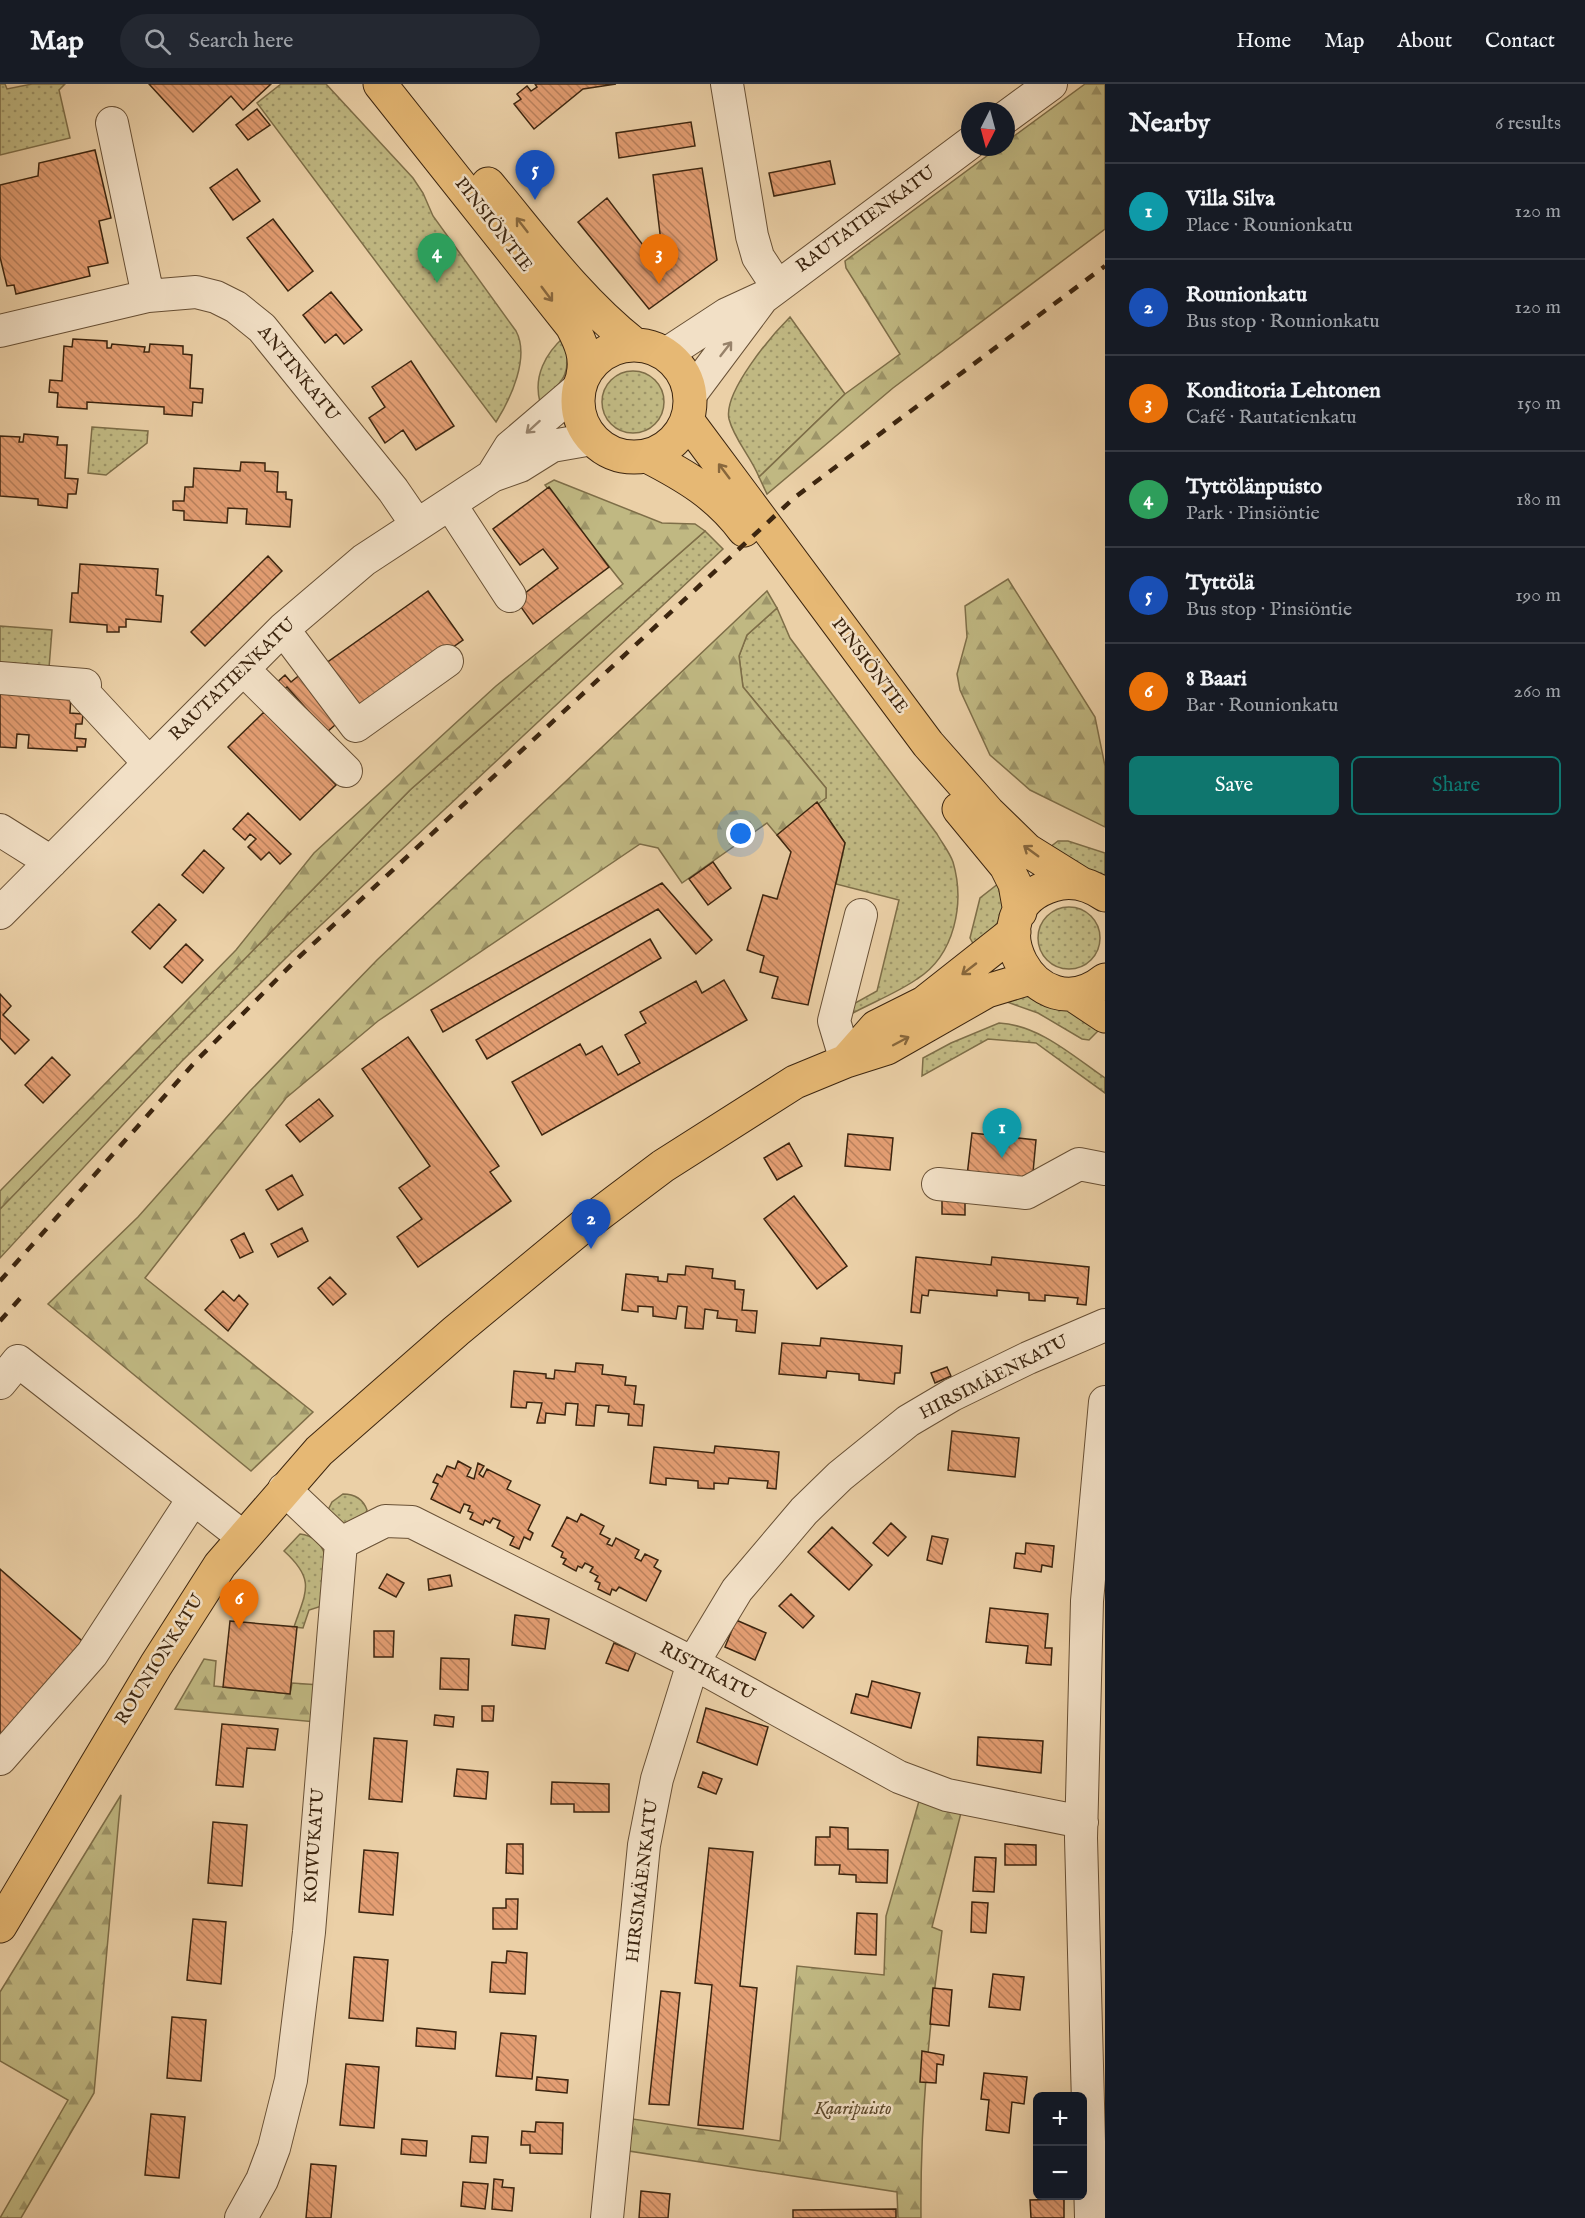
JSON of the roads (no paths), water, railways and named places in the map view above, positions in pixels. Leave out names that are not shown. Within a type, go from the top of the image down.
[{"type":"main road","name":"PINSIÖNTIE","points":[[381,84],[572,326],[586,362],[580,382]]},
{"type":"main road","name":"PINSIÖNTIE","points":[[411,84],[425,106],[570,284],[614,328],[634,344]]},
{"type":"main road","points":[[634,344],[651,346],[666,354],[678,365],[686,379],[689,408],[678,436],[664,449],[647,456],[617,455],[592,439],[582,424],[577,407],[580,382],[602,353],[617,346],[634,344]]},
{"type":"main road","name":"PINSIÖNTIE","points":[[689,408],[928,744],[988,812],[1027,850],[1093,889]]},
{"type":"main road","name":"PINSIÖNTIE","points":[[647,456],[689,477],[730,511],[876,706],[1006,866],[1016,884],[1017,922],[1014,949],[1020,964],[1030,978]]},
{"type":"main road","name":"ROUNIONKATU","points":[[846,1061],[876,1027],[924,1002],[1017,922],[1030,897],[1045,887],[1062,882],[1093,889]]},
{"type":"main road","points":[[1030,978],[1057,992],[1072,994],[1088,990],[1105,980]]},
{"type":"main road","name":"ROUNIONKATU","points":[[0,1926],[156,1665],[220,1564],[319,1451],[456,1331],[582,1227],[663,1166],[795,1082],[846,1061],[887,1048],[987,991],[1030,978]]},
{"type":"main road","points":[[1072,994],[1105,1016]]},
{"type":"street","points":[[727,84],[752,236],[770,291]]},
{"type":"street","points":[[1015,109],[1041,87]]},
{"type":"street","points":[[112,123],[148,296]]},
{"type":"street","name":"RAUTATIENKATU","points":[[666,354],[727,314],[770,291],[961,150]]},
{"type":"street","name":"RAUTATIENKATU","points":[[689,408],[770,291]]},
{"type":"street","name":"ANTINKATU","points":[[0,331],[148,296],[196,292],[216,297],[248,315],[262,328],[393,490],[417,525]]},
{"type":"street","name":"RAUTATIENKATU","points":[[492,476],[510,447],[580,382]]},
{"type":"street","name":"RAUTATIENKATU","points":[[0,913],[283,629],[364,560],[492,476],[520,466],[552,446],[592,439]]},
{"type":"street","points":[[450,504],[510,596]]},
{"type":"street","points":[[283,629],[356,726],[447,661]]},
{"type":"street","points":[[243,669],[346,771]]},
{"type":"street","points":[[0,678],[85,685],[84,693],[149,763]]},
{"type":"street","points":[[0,830],[51,862]]},
{"type":"street","points":[[846,1061],[834,1021],[861,915]]},
{"type":"street","points":[[938,1184],[1026,1193],[1079,1164],[1105,1169]]},
{"type":"street","name":"HIRSIMÄENKATU","points":[[607,2218],[644,1845],[657,1779],[693,1663],[717,1620],[749,1574],[804,1511],[848,1469],[908,1421],[952,1395],[1028,1358],[1105,1325]]},
{"type":"street","points":[[0,1383],[18,1361],[243,1537]]},
{"type":"street","points":[[1091,2218],[1082,1822],[1087,1601],[1105,1402]]},
{"type":"street","points":[[284,1489],[341,1544]]},
{"type":"street","points":[[0,1759],[92,1654],[193,1499]]},
{"type":"street","name":"RISTIKATU","points":[[341,1544],[385,1521],[412,1522],[693,1663],[899,1777],[976,1802],[1082,1822]]},
{"type":"street","name":"KOIVUKATU","points":[[241,2218],[262,2180],[274,2148],[284,2115],[295,2052],[309,1932],[341,1544]]},
{"type":"railway","points":[[0,1281],[195,1062],[299,957],[794,498],[1105,266]]},
{"type":"railway","points":[[0,1321],[25,1293]]},
{"type":"place","name":"Tyttölä","points":[[535,200]]},
{"type":"place","name":"Tyttölänpuisto","points":[[437,283]]},
{"type":"place","name":"Konditoria Lehtonen","points":[[659,284]]},
{"type":"place","name":"Villa Silva","points":[[1002,1158]]},
{"type":"place","name":"Rounionkatu","points":[[591,1249]]},
{"type":"place","name":"8 Baari","points":[[239,1629]]},
{"type":"park label","name":"Kaaripuisto","points":[[853,2109]]}]
